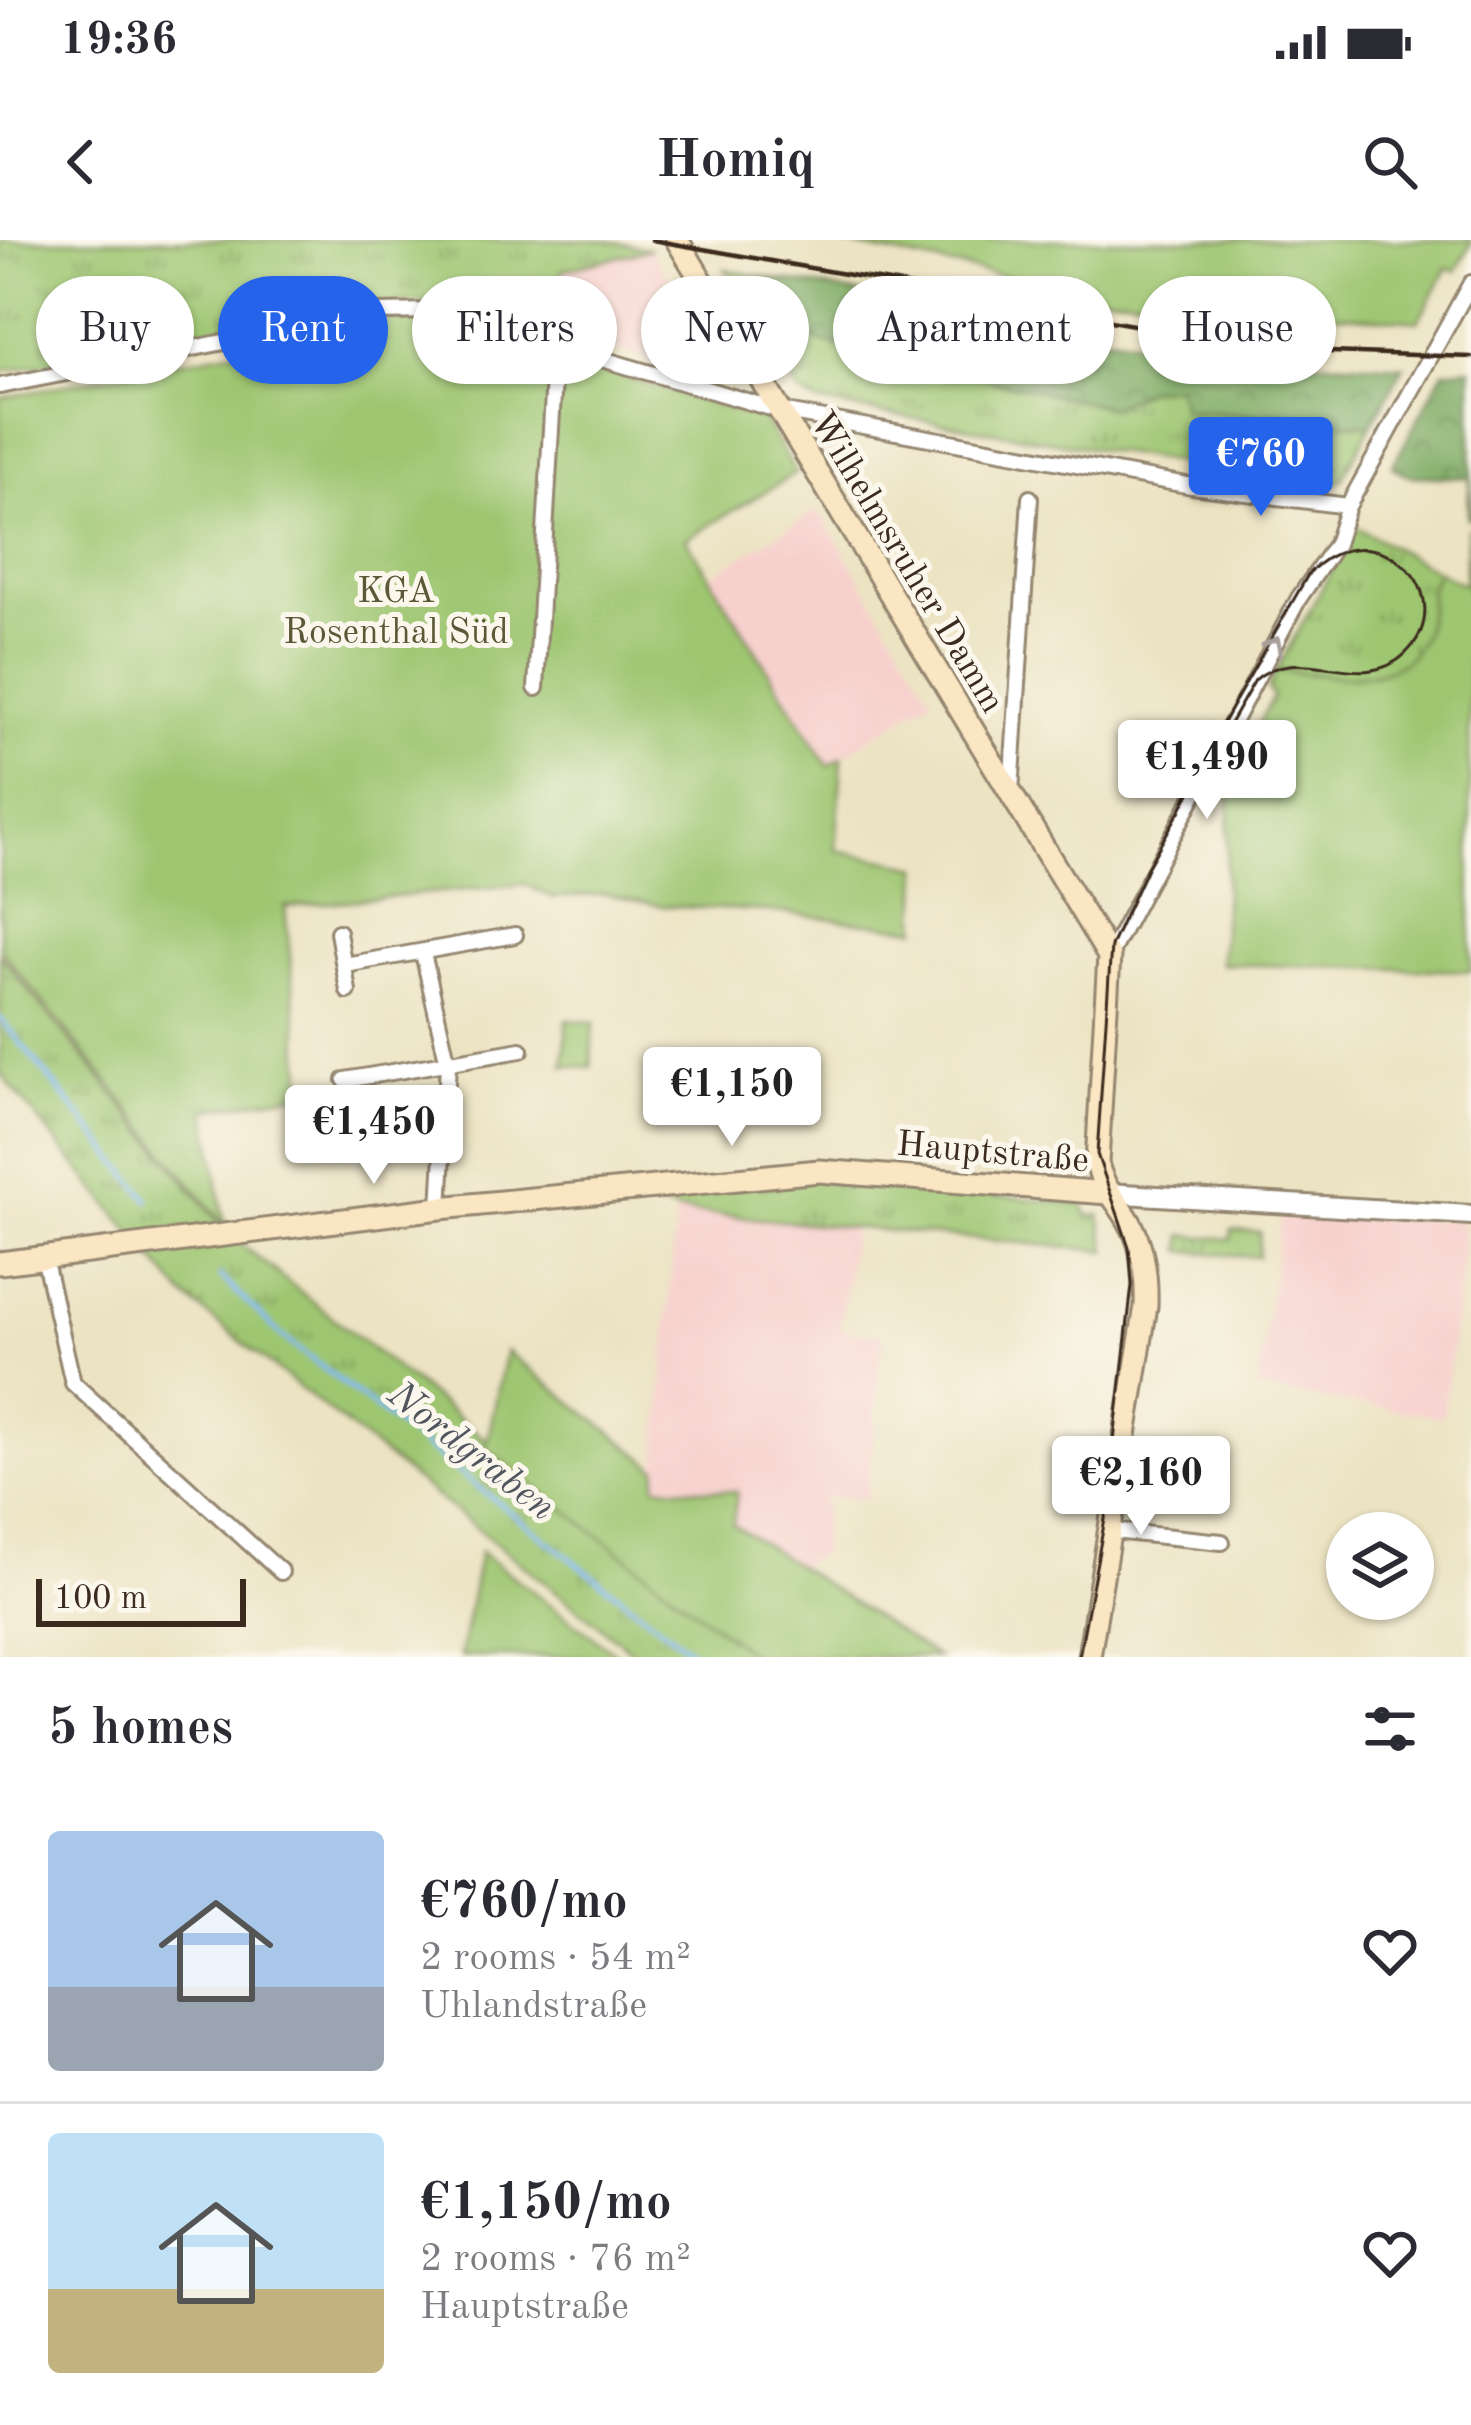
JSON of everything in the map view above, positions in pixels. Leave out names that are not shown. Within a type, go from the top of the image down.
[{"type":"main road","name":"Wilhelmsruher Damm","points":[[677,240],[1109,956]]},
{"type":"main road","points":[[1089,1657],[1113,1531],[1146,1289],[1133,1229],[1108,1192],[1097,1162],[1109,956]]},
{"type":"main road","name":"Hauptstraße","points":[[0,1263],[440,1208],[818,1172],[1108,1192]]},
{"type":"street","points":[[1109,956],[1299,598],[1343,531],[1348,506],[1471,283]]},
{"type":"street","points":[[0,386],[412,309]]},
{"type":"street","points":[[617,361],[781,411],[1192,486],[1348,506]]},
{"type":"street","points":[[536,688],[554,384]]},
{"type":"street","name":"Wilhelmsruher Damm","points":[[1011,793],[1030,498]]},
{"type":"street","points":[[338,932],[348,992]]},
{"type":"street","points":[[345,965],[515,935]]},
{"type":"street","points":[[423,953],[448,1064],[440,1208]]},
{"type":"street","points":[[345,1080],[521,1050]]},
{"type":"street","name":"Hauptstraße","points":[[1108,1192],[1471,1215]]},
{"type":"street","points":[[44,1257],[74,1383],[281,1572]]},
{"type":"street","points":[[1113,1531],[1222,1542]]},
{"type":"shaded area","points":[[651,249],[666,276],[641,276],[641,357],[617,350],[617,276],[562,276],[562,270]]},
{"type":"shaded area","points":[[818,510],[932,698],[828,766],[709,577]]},
{"type":"shaded area","points":[[676,1211],[854,1226],[840,1330],[883,1335],[867,1499],[825,1497],[821,1553],[797,1567],[733,1524],[736,1492],[655,1486]]},
{"type":"shaded area","points":[[1281,1215],[1463,1221],[1462,1269],[1443,1417],[1257,1389]]},
{"type":"green space","points":[[0,240],[603,240],[651,249],[562,270],[562,276],[412,276],[412,303],[388,305],[388,276],[218,276],[218,334],[194,338],[194,276],[36,276],[36,366],[0,372]]},
{"type":"green space","points":[[824,240],[1471,240],[1456,271],[1447,269],[1418,321],[1336,314],[1336,276],[1138,276],[1138,298],[1114,296],[1114,276],[1004,276]]},
{"type":"green space","points":[[725,269],[758,276],[729,276]]},
{"type":"green space","points":[[809,285],[833,289],[833,344],[809,339]]},
{"type":"green space","name":"KGA Rosenthal Süd","points":[[412,319],[412,384],[617,384],[617,375],[763,419],[796,473],[686,539],[828,766],[842,758],[836,850],[919,867],[917,929],[768,911],[663,906],[604,894],[554,898],[524,884],[285,907],[304,1093],[206,1110],[225,1226],[0,949],[0,398],[69,384],[194,384],[194,359],[218,354],[218,384],[388,384],[388,320]]},
{"type":"green space","points":[[809,338],[833,344],[833,384],[1007,384],[1112,408],[1148,389],[1177,387],[1182,410],[1371,425],[1342,480],[1325,487],[816,402],[793,384],[809,384]]},
{"type":"green space","points":[[1114,338],[1138,342],[1138,384],[1336,384],[1336,363],[1404,366],[1371,425],[1182,410],[1177,387],[1148,389],[1112,408],[1007,384],[1114,384]]},
{"type":"green space","points":[[1471,368],[1471,518],[1468,518],[1470,478],[1410,476],[1392,467],[1444,371]]},
{"type":"green space","points":[[1468,526],[1471,971],[1221,964],[1231,774],[1273,697],[1268,688],[1276,671],[1359,676],[1397,666],[1423,636],[1437,571],[1464,585]]},
{"type":"green space","points":[[1356,527],[1437,571],[1423,636],[1412,654],[1379,673],[1337,677],[1276,671]]},
{"type":"green space","points":[[0,955],[229,1235],[759,1657],[639,1657],[184,1296],[0,1073]]},
{"type":"green space","points":[[567,1020],[594,1022],[591,1067],[564,1066]]},
{"type":"green space","points":[[810,1179],[1083,1204],[1088,1216],[1100,1215],[1107,1251],[676,1211],[640,1196]]},
{"type":"green space","points":[[1232,1230],[1260,1232],[1258,1257],[1182,1251],[1183,1235],[1231,1239]]},
{"type":"green space","points":[[506,1351],[657,1468],[656,1486],[737,1492],[733,1524],[937,1657],[755,1657],[486,1448]]},
{"type":"green space","points":[[480,1552],[620,1657],[460,1657]]},
{"type":"waterway","name":"Nordgraben","points":[[0,1018],[149,1200]]},
{"type":"waterway","name":"Nordgraben","points":[[220,1276],[284,1338],[699,1657]]},
{"type":"tram line","points":[[1079,1657],[1105,1519],[1132,1285],[1129,1247],[1097,1154],[1111,946],[1147,868],[1255,680],[1292,665],[1369,670],[1388,666],[1405,654],[1421,631],[1425,607],[1419,585],[1405,566],[1385,553],[1361,548],[1335,554],[1309,573],[1207,750],[1180,812]]},
{"type":"railway","points":[[652,240],[1275,350],[1471,357]]}]
